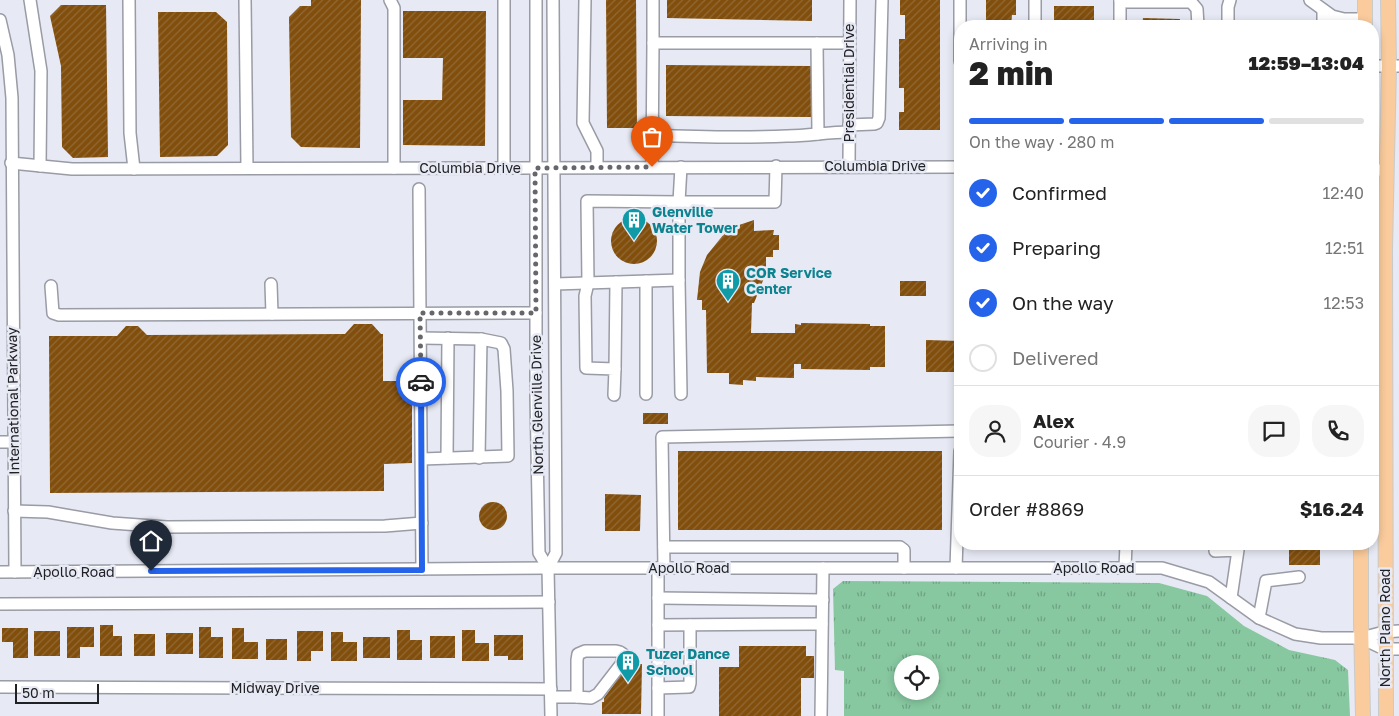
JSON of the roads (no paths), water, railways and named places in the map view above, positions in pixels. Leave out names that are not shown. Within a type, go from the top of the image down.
[{"type":"main road","points":[[1365,0],[1365,20]]},
{"type":"main road","name":"North Plano Road","points":[[1386,716],[1379,428],[1387,170],[1394,66],[1388,0]]},
{"type":"main road","name":"North Plano Road","points":[[1361,550],[1363,716]]},
{"type":"street","points":[[30,0],[41,71],[40,166]]},
{"type":"street","points":[[129,0],[130,133],[134,169]]},
{"type":"street","points":[[246,0],[247,168]]},
{"type":"street","points":[[390,0],[394,8],[394,168]]},
{"type":"street","points":[[504,0],[504,168]]},
{"type":"street","name":"North Glenville Drive","points":[[536,0],[536,396],[539,553],[548,568]]},
{"type":"street","name":"North Glenville Drive","points":[[551,716],[548,568],[556,553],[553,0]]},
{"type":"street","points":[[585,0],[583,123],[597,151],[597,167]]},
{"type":"street","points":[[652,167],[653,0]]},
{"type":"street","name":"Presidential Drive","points":[[849,166],[850,0]]},
{"type":"street","points":[[652,135],[756,138],[818,134],[874,124],[879,118],[882,0]]},
{"type":"street","points":[[960,0],[960,20]]},
{"type":"street","points":[[1035,0],[1035,20]]},
{"type":"street","points":[[1228,20],[1230,0]]},
{"type":"street","points":[[1310,0],[1332,16],[1349,20]]},
{"type":"street","points":[[1120,20],[1120,1],[1155,1],[1191,2],[1197,8],[1198,20]]},
{"type":"street","points":[[1323,10],[1324,20]]},
{"type":"street","name":"International Parkway","points":[[0,20],[8,55],[6,138],[11,163],[6,242],[13,331],[15,572]]},
{"type":"street","points":[[653,43],[849,43]]},
{"type":"street","points":[[817,43],[818,134]]},
{"type":"street","points":[[1379,66],[1394,66]]},
{"type":"street","name":"Columbia Drive","points":[[11,163],[72,169],[954,167]]},
{"type":"street","points":[[615,369],[586,368],[587,201],[775,202],[776,166]]},
{"type":"street","points":[[680,167],[681,394]]},
{"type":"street","points":[[1379,170],[1387,170]]},
{"type":"street","points":[[420,189],[422,570]]},
{"type":"street","points":[[555,284],[679,280]]},
{"type":"street","points":[[646,281],[646,394]]},
{"type":"street","points":[[614,395],[616,282]]},
{"type":"street","points":[[272,284],[272,314]]},
{"type":"street","points":[[52,286],[53,313],[59,315],[536,313]]},
{"type":"street","points":[[0,332],[13,331]]},
{"type":"street","points":[[421,338],[481,339],[501,343],[504,349],[508,456],[422,459]]},
{"type":"street","points":[[447,458],[448,338]]},
{"type":"street","points":[[479,458],[481,339]]},
{"type":"street","points":[[536,396],[556,395]]},
{"type":"street","points":[[658,716],[658,598],[664,547],[662,436],[954,431]]},
{"type":"street","points":[[0,442],[14,442]]},
{"type":"street","points":[[14,511],[48,512],[112,523],[166,528],[384,526],[422,523]]},
{"type":"street","points":[[807,568],[808,546]]},
{"type":"street","points":[[664,547],[900,547],[904,550],[904,568]]},
{"type":"street","points":[[956,568],[957,550]]},
{"type":"street","points":[[1126,550],[1126,568]]},
{"type":"street","points":[[1214,551],[1238,550],[1231,598]]},
{"type":"street","name":"Apollo Road","points":[[0,572],[548,568],[1162,568],[1209,582],[1259,618],[1295,634],[1321,638],[1362,638],[1384,632],[1399,632]]},
{"type":"street","points":[[821,716],[823,568]]},
{"type":"street","points":[[1259,618],[1266,581],[1299,577]]},
{"type":"street","points":[[658,598],[823,600]]},
{"type":"street","points":[[0,604],[548,602]]},
{"type":"street","points":[[658,625],[822,624]]},
{"type":"street","points":[[658,688],[689,687],[690,625]]},
{"type":"street","name":"Apollo Road","points":[[1362,638],[1384,649],[1399,649]]},
{"type":"street","name":"Midway Drive","points":[[0,687],[551,693],[577,698],[591,698],[598,694],[622,663],[622,654],[616,651],[585,651],[578,654],[576,660],[577,698]]},
{"type":"place","name":"Glenville Water Tower","points":[[634,241]]},
{"type":"place","name":"COR Service Center","points":[[728,302]]},
{"type":"place","name":"Tuzer Dance School","points":[[628,683]]}]
